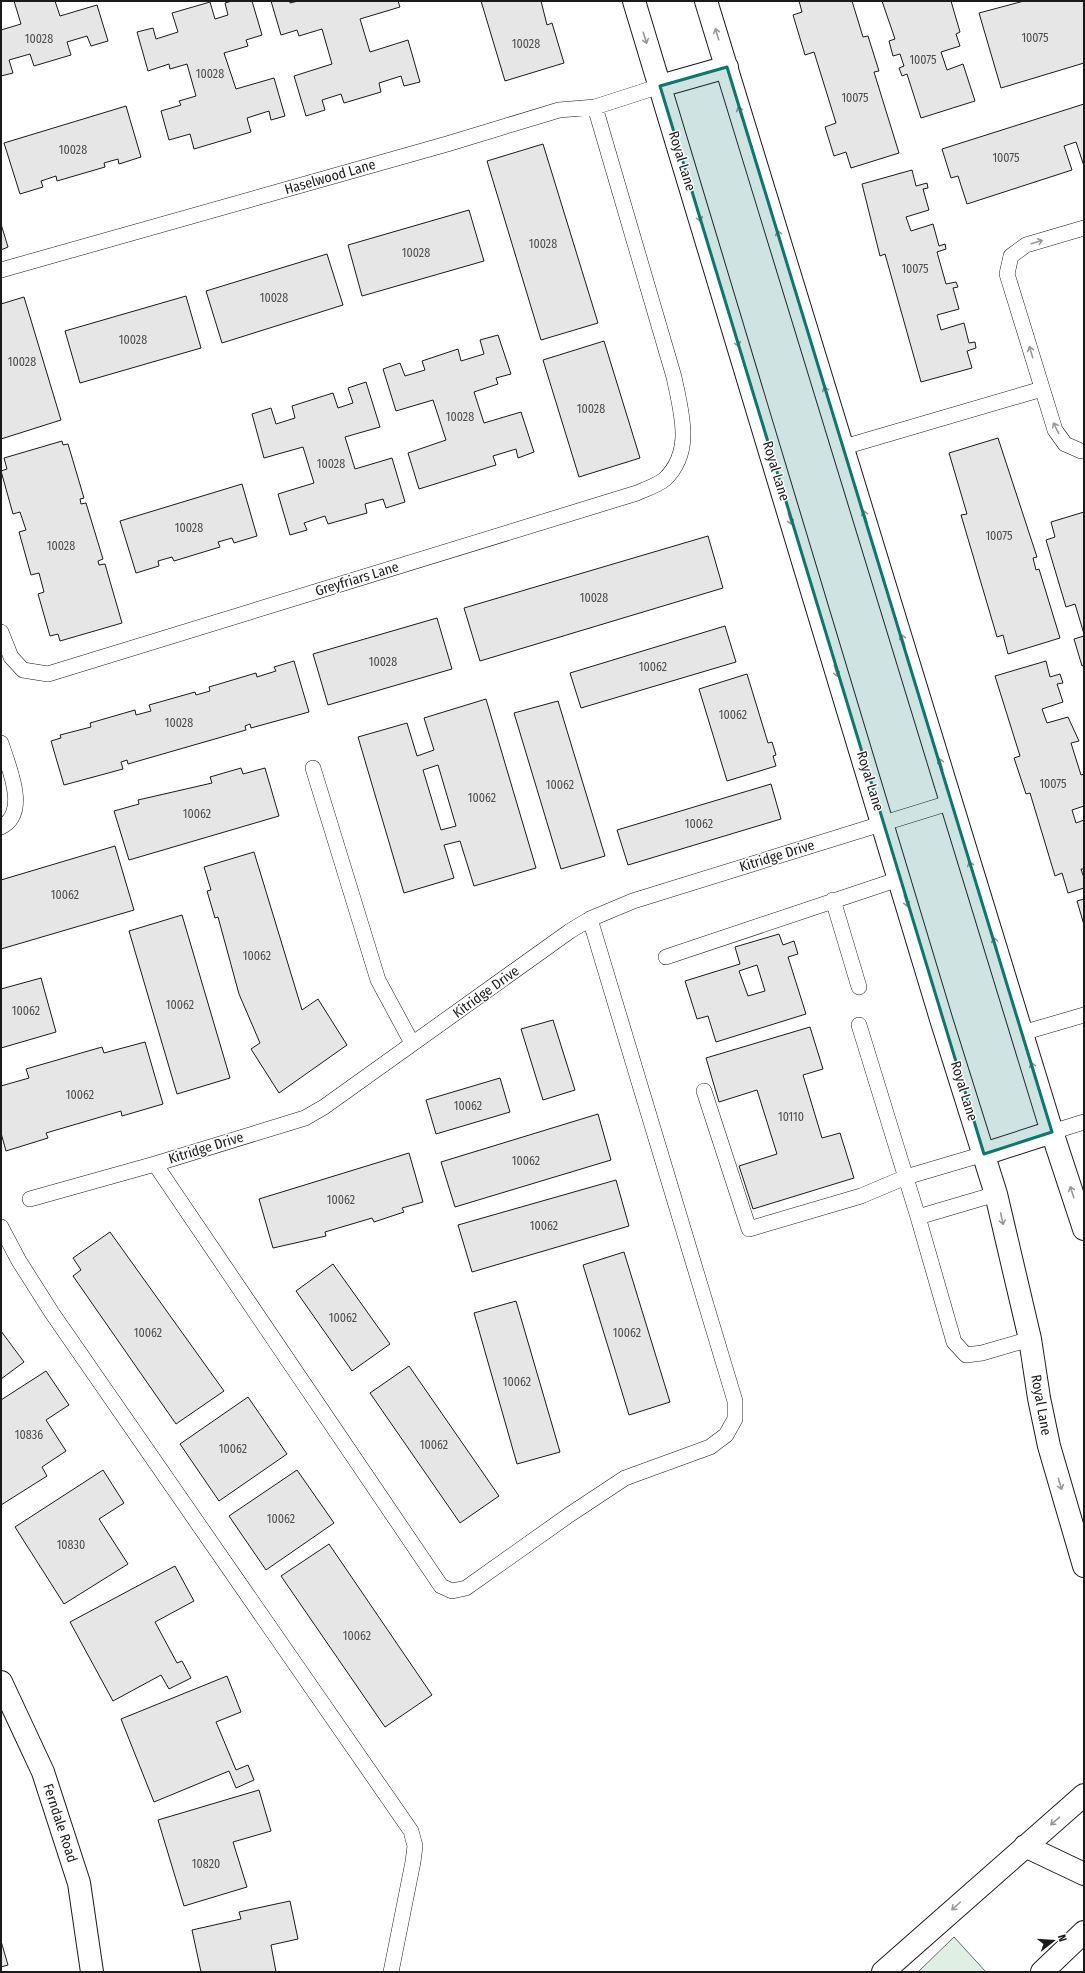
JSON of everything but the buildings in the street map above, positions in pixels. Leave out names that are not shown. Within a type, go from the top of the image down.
[{"type":"main road","name":"Royal Lane","points":[[634,1],[882,823],[996,1194],[1030,1339],[1039,1398],[1049,1446],[1084,1566]]},
{"type":"main road","points":[[706,1],[844,447],[1052,1132],[1084,1229]]},
{"type":"main road","points":[[660,86],[727,67]]},
{"type":"main road","points":[[984,1154],[1052,1132]]},
{"type":"main road","name":"Ferndale Road","points":[[1,1682],[43,1772],[79,1883],[92,1972]]},
{"type":"main road","points":[[883,1972],[1084,1795]]},
{"type":"main road","points":[[1025,1846],[1084,1874]]},
{"type":"main road","points":[[1042,1972],[1084,1932]]},
{"type":"lane","name":"Haselwood Lane","points":[[1,270],[447,144],[559,110],[595,107],[660,86]]},
{"type":"lane","name":"Greyfriars Lane","points":[[1,632],[12,657],[23,670],[48,674],[637,493],[664,480],[679,460],[684,440],[683,420],[674,377],[595,107]]},
{"type":"lane","points":[[1084,228],[1026,245],[1011,256],[1007,274],[1055,430],[1066,444],[1081,451],[1084,450]]},
{"type":"lane","points":[[844,447],[1042,389]]},
{"type":"lane","points":[[1,744],[16,793],[16,810],[7,824],[1,827]]},
{"type":"lane","points":[[313,768],[378,980],[412,1043]]},
{"type":"lane","name":"Kitridge Drive","points":[[30,1199],[155,1164],[305,1118],[324,1107],[570,931],[590,919],[633,901],[952,802]]},
{"type":"lane","points":[[666,956],[899,879]]},
{"type":"lane","points":[[833,900],[858,987]]},
{"type":"lane","points":[[155,1164],[441,1586],[452,1591],[466,1588],[568,1515],[625,1478],[710,1447],[726,1435],[735,1419],[734,1401],[590,919]]},
{"type":"lane","points":[[1022,1034],[1084,1015]]},
{"type":"lane","points":[[859,1025],[918,1217],[954,1342],[966,1355],[982,1353],[1030,1339]]},
{"type":"lane","points":[[704,1090],[749,1230],[861,1196],[906,1177],[984,1154]]},
{"type":"lane","points":[[1052,1132],[1084,1122]]},
{"type":"lane","points":[[918,1217],[996,1194]]},
{"type":"lane","points":[[1,1227],[19,1261],[52,1313],[411,1831],[415,1846],[413,1862],[391,1972]]},
{"type":"highlighted area","points":[[727,67],[1052,1132],[984,1154],[660,86]]},
{"type":"green space","points":[[954,1937],[986,1972],[918,1972]]}]
